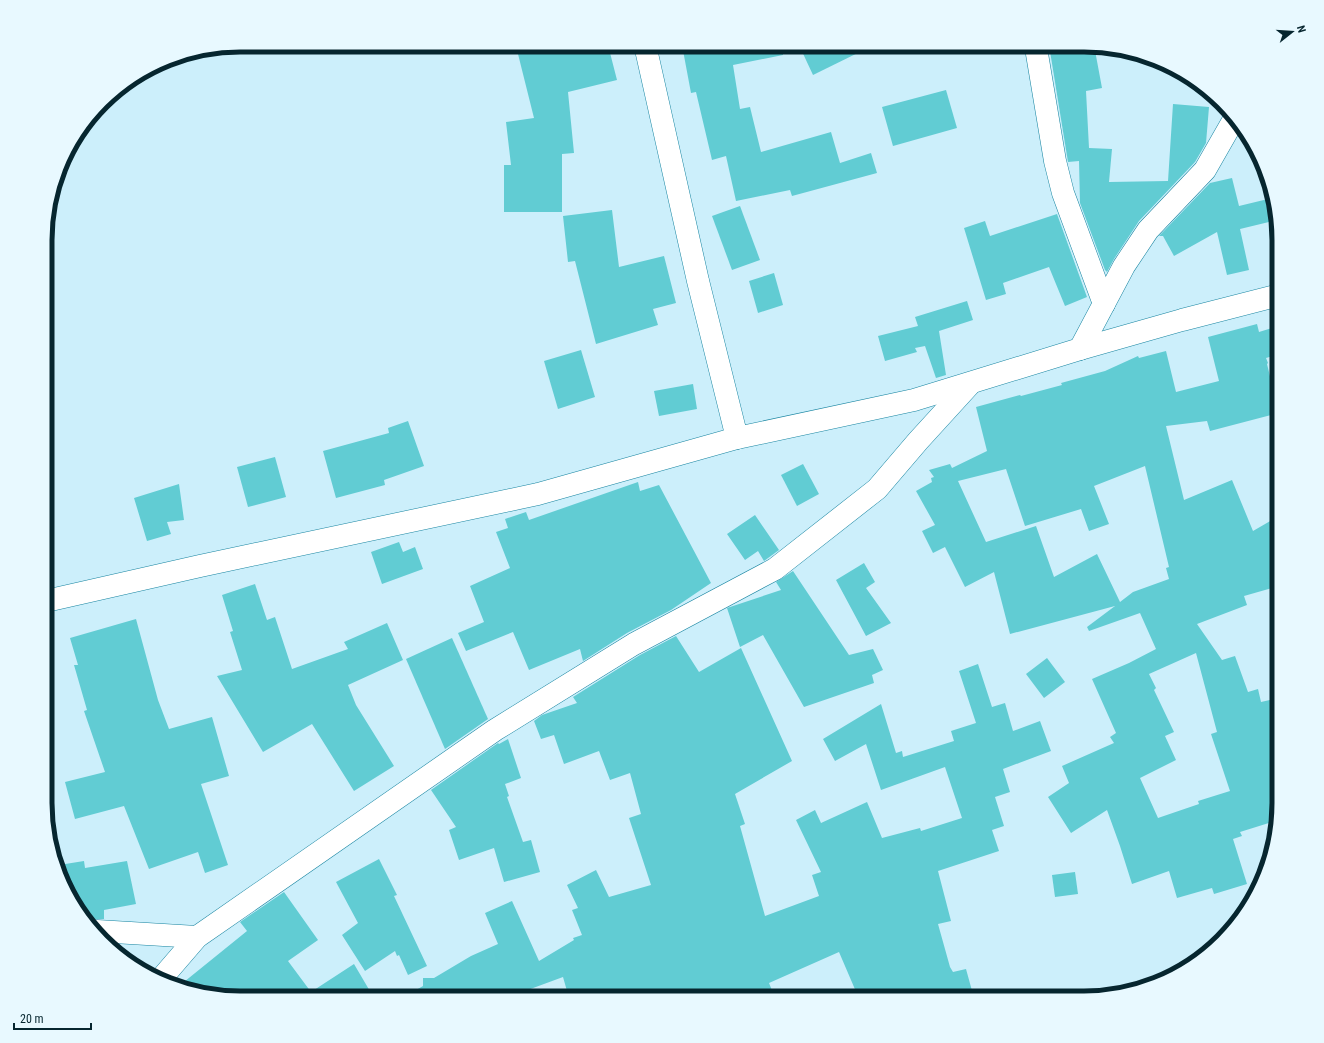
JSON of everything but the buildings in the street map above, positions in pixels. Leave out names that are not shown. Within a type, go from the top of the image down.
[{"type":"street","points":[[647,52],[698,281],[737,438]]},
{"type":"street","points":[[1037,52],[1054,153],[1063,193],[1104,304]]},
{"type":"street","points":[[1080,349],[1124,266],[1148,230],[1205,170],[1231,123]]},
{"type":"street","points":[[52,600],[200,566],[538,494],[737,438],[914,400],[1080,349],[1182,320],[1272,297]]},
{"type":"street","points":[[164,975],[197,937],[495,730],[634,644],[775,570],[877,489],[970,384]]},
{"type":"street","points":[[103,931],[197,937]]}]
